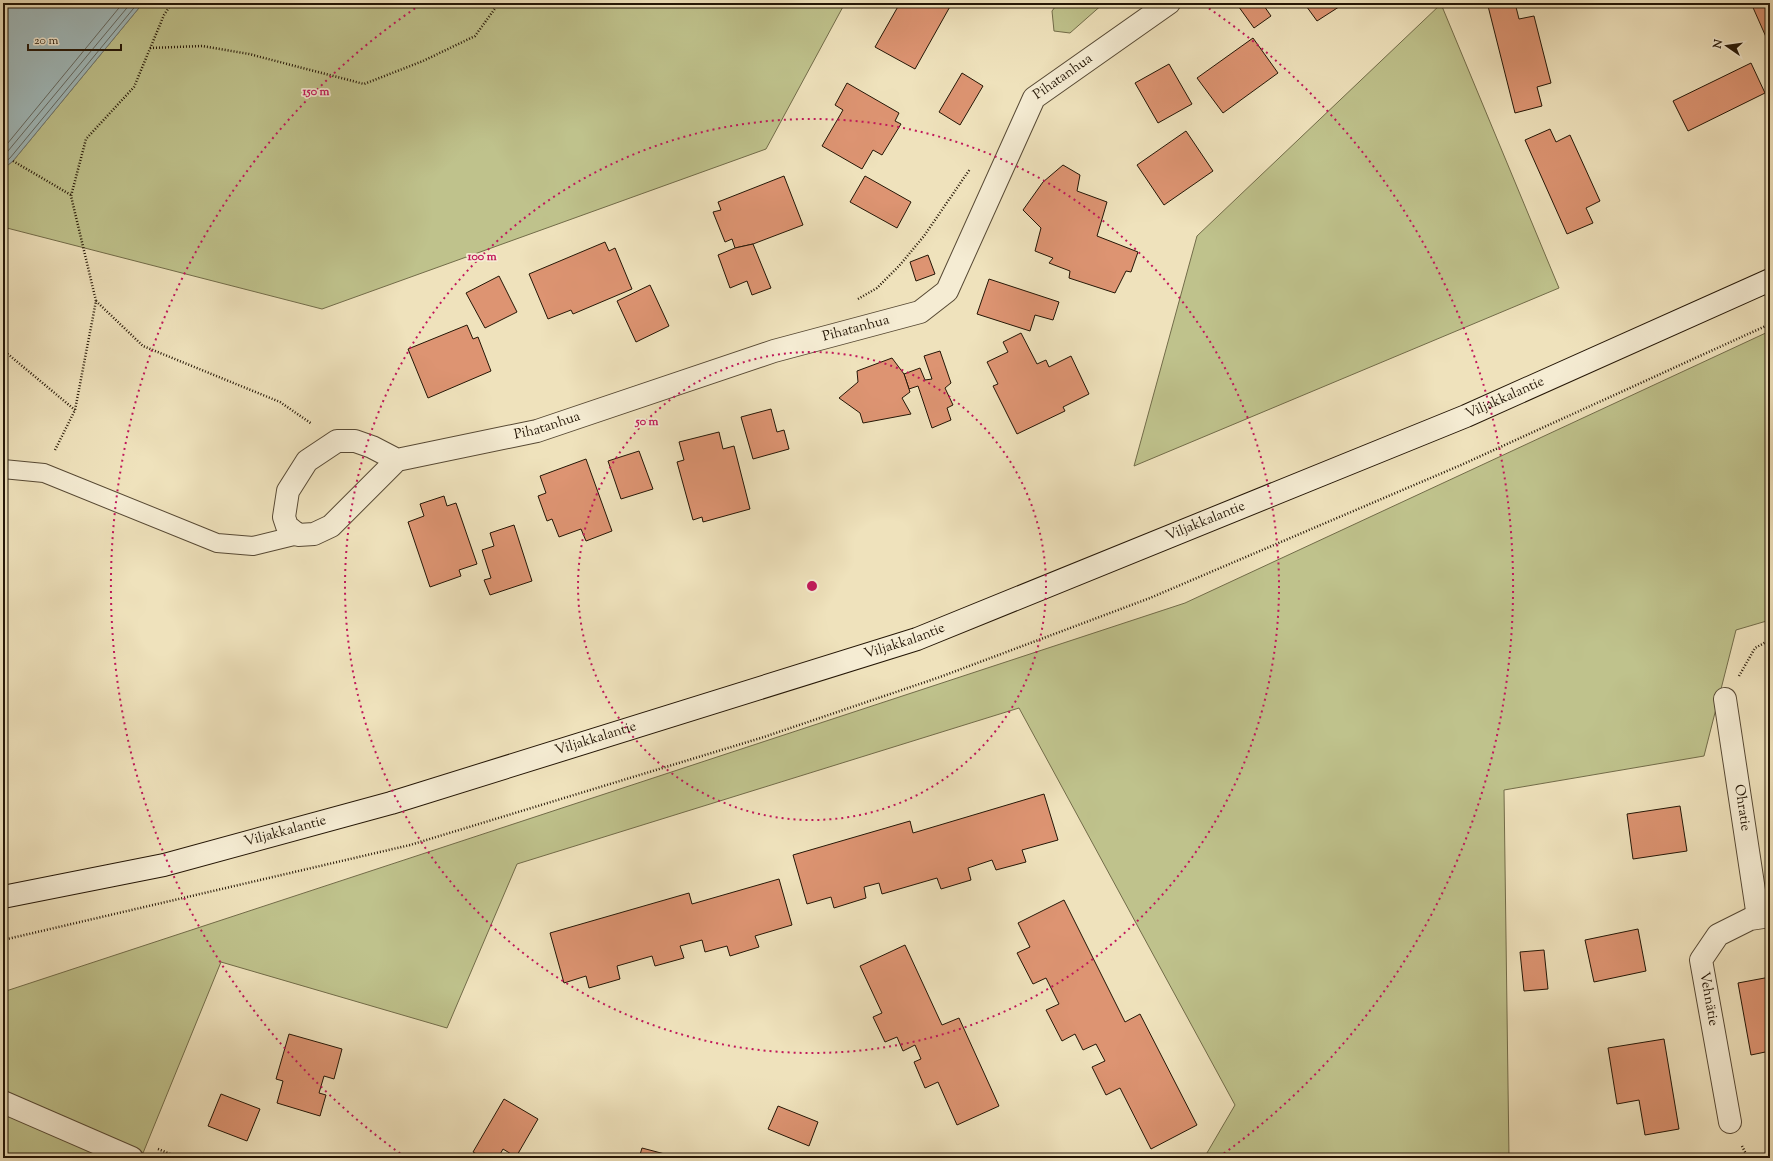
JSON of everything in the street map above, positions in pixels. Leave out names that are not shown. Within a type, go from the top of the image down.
[{"type":"street","name":"Pihatanhua","points":[[397,460],[537,431],[774,351],[920,312],[947,291],[1034,98],[1169,3]]},
{"type":"street","name":"Viljakkalantie","points":[[3,897],[164,865],[392,802],[917,639],[1466,416],[1770,280]]},
{"type":"street","points":[[337,441],[355,442],[372,447],[397,460],[331,526],[314,534],[298,535],[287,526],[284,517],[288,491],[307,461],[337,441]]},
{"type":"street","name":"Ohratie","points":[[1725,699],[1764,917]]},
{"type":"street","name":"Vehnätie","points":[[1730,1122],[1701,960],[1718,935],[1750,919],[1764,917]]},
{"type":"street","points":[[3,1102],[132,1158]]},
{"type":"lane","points":[[3,469],[44,472],[217,542],[253,546],[298,535]]},
{"type":"path","points":[[44,472],[75,410],[96,301],[71,196],[86,140],[134,87],[164,15],[172,3]]},
{"type":"path","points":[[150,48],[202,46],[243,53],[364,84],[423,61],[475,36],[499,3]]},
{"type":"path","points":[[13,161],[71,196]]},
{"type":"path","points":[[852,302],[877,288],[899,266],[924,236],[973,164]]},
{"type":"path","points":[[96,301],[143,346],[280,402],[337,441]]},
{"type":"path","points":[[3,350],[75,410]]},
{"type":"path","points":[[1725,699],[1754,648],[1770,640]]},
{"type":"green space","points":[[143,3],[845,3],[766,149],[322,309],[3,227],[3,169],[13,161]]},
{"type":"green space","points":[[1058,3],[1104,3],[1070,33],[1054,31],[1052,11]]},
{"type":"green space","points":[[1441,4],[1559,288],[1134,466],[1197,236]]},
{"type":"green space","points":[[1770,331],[1770,620],[1736,630],[1704,756],[1504,790],[1509,1158],[1204,1158],[1235,1105],[1019,708],[517,864],[447,1028],[221,962],[141,1158],[3,1158],[3,992],[1185,603]]},
{"type":"water","points":[[3,3],[143,3],[13,161],[3,169]]},
{"type":"building","points":[[900,3],[952,3],[915,69],[875,47]]},
{"type":"building","points":[[1236,3],[1262,3],[1271,16],[1254,28]]},
{"type":"building","points":[[1304,3],[1345,3],[1317,21]]},
{"type":"building","points":[[1500,3],[1515,3],[1519,19],[1534,16],[1551,83],[1537,87],[1542,106],[1515,113],[1488,6]]},
{"type":"building","points":[[1751,3],[1770,3],[1770,46]]},
{"type":"building","points":[[1253,38],[1278,73],[1223,113],[1197,78]]},
{"type":"building","points":[[1751,63],[1765,93],[1688,131],[1673,101]]},
{"type":"building","points":[[1169,64],[1192,104],[1158,123],[1135,83]]},
{"type":"building","points":[[962,73],[983,86],[960,125],[939,112]]},
{"type":"building","points":[[847,83],[899,113],[895,121],[901,124],[882,155],[873,150],[862,169],[822,146],[843,110],[835,105]]},
{"type":"building","points":[[1550,129],[1556,142],[1570,135],[1600,201],[1586,208],[1593,223],[1567,234],[1525,140]]},
{"type":"building","points":[[1186,131],[1213,171],[1164,205],[1137,165]]},
{"type":"building","points":[[1063,165],[1080,175],[1077,191],[1107,202],[1097,236],[1138,252],[1131,272],[1126,271],[1115,293],[1069,278],[1070,271],[1049,263],[1053,258],[1035,251],[1041,228],[1023,210],[1043,182]]},
{"type":"building","points":[[784,176],[803,225],[753,244],[735,248],[732,239],[725,242],[713,212],[721,210],[718,202]]},
{"type":"building","points":[[865,176],[911,202],[897,228],[850,202]]},
{"type":"building","points":[[605,242],[609,251],[615,248],[632,289],[573,314],[571,310],[548,319],[529,274]]},
{"type":"building","points":[[753,244],[771,288],[752,295],[747,281],[730,288],[718,255],[735,248]]},
{"type":"building","points":[[928,255],[935,274],[916,281],[910,262]]},
{"type":"building","points":[[499,276],[517,312],[485,328],[466,293]]},
{"type":"building","points":[[989,279],[1059,302],[1053,320],[1035,315],[1030,331],[977,314]]},
{"type":"building","points":[[650,285],[669,326],[636,342],[617,301]]},
{"type":"building","points":[[467,325],[473,339],[478,337],[491,371],[428,398],[408,349]]},
{"type":"building","points":[[1021,333],[1037,364],[1046,360],[1049,367],[1071,356],[1089,394],[1063,407],[1065,411],[1017,434],[993,386],[998,384],[987,362],[1008,352],[1003,342]]},
{"type":"building","points":[[940,351],[951,383],[945,388],[953,405],[947,408],[951,420],[932,428],[918,386],[909,389],[904,374],[920,368],[925,380],[932,379],[924,356]]},
{"type":"building","points":[[892,358],[904,374],[910,392],[902,398],[911,414],[863,423],[860,413],[839,398],[858,382],[857,371]]},
{"type":"building","points":[[771,409],[777,432],[784,430],[789,449],[753,459],[741,417]]},
{"type":"building","points":[[719,432],[723,449],[734,446],[750,509],[703,522],[702,517],[693,520],[677,462],[684,460],[679,442]]},
{"type":"building","points":[[639,451],[653,489],[621,499],[608,461]]},
{"type":"building","points":[[586,459],[612,531],[586,541],[581,529],[559,537],[552,519],[547,521],[538,496],[546,493],[540,476]]},
{"type":"building","points":[[444,496],[447,506],[456,503],[477,564],[459,570],[461,576],[430,587],[408,522],[424,516],[420,504]]},
{"type":"building","points":[[514,525],[532,581],[490,595],[484,580],[491,578],[482,550],[494,546],[490,533]]},
{"type":"building","points":[[1044,794],[1058,840],[1022,850],[1026,862],[996,870],[992,860],[968,868],[971,880],[941,889],[937,878],[882,894],[879,883],[864,887],[866,898],[834,908],[831,897],[807,904],[793,855],[910,821],[913,833]]},
{"type":"building","points":[[1680,806],[1687,851],[1633,859],[1627,814]]},
{"type":"building","points":[[779,879],[792,925],[755,936],[759,947],[730,956],[727,946],[705,952],[702,940],[680,946],[684,958],[655,966],[652,956],[617,966],[620,979],[589,988],[586,976],[564,983],[550,933],[689,893],[692,904]]},
{"type":"building","points":[[1064,900],[1125,1022],[1140,1014],[1197,1125],[1151,1149],[1120,1088],[1106,1095],[1092,1067],[1105,1061],[1096,1044],[1083,1050],[1075,1034],[1062,1041],[1046,1010],[1059,1004],[1046,978],[1033,984],[1017,953],[1030,947],[1018,923]]},
{"type":"building","points":[[1638,929],[1646,971],[1594,982],[1585,940]]},
{"type":"building","points":[[905,945],[942,1025],[959,1018],[999,1106],[957,1125],[938,1082],[925,1088],[914,1062],[921,1059],[915,1045],[903,1051],[897,1037],[885,1042],[873,1017],[882,1013],[860,966]]},
{"type":"building","points":[[1544,950],[1548,989],[1524,991],[1520,952]]},
{"type":"building","points":[[1770,977],[1770,1051],[1751,1055],[1738,983]]},
{"type":"building","points":[[289,1034],[342,1049],[334,1079],[324,1076],[319,1093],[326,1095],[320,1116],[277,1103],[283,1081],[276,1079]]},
{"type":"building","points":[[1664,1039],[1679,1129],[1645,1135],[1639,1100],[1617,1104],[1608,1048]]},
{"type":"building","points":[[221,1094],[260,1109],[247,1141],[208,1126]]},
{"type":"building","points":[[504,1099],[538,1119],[516,1157],[503,1149],[498,1158],[484,1158],[473,1152]]},
{"type":"building","points":[[778,1106],[818,1122],[809,1146],[768,1129]]},
{"type":"building","points":[[642,1148],[680,1158],[639,1158]]}]
